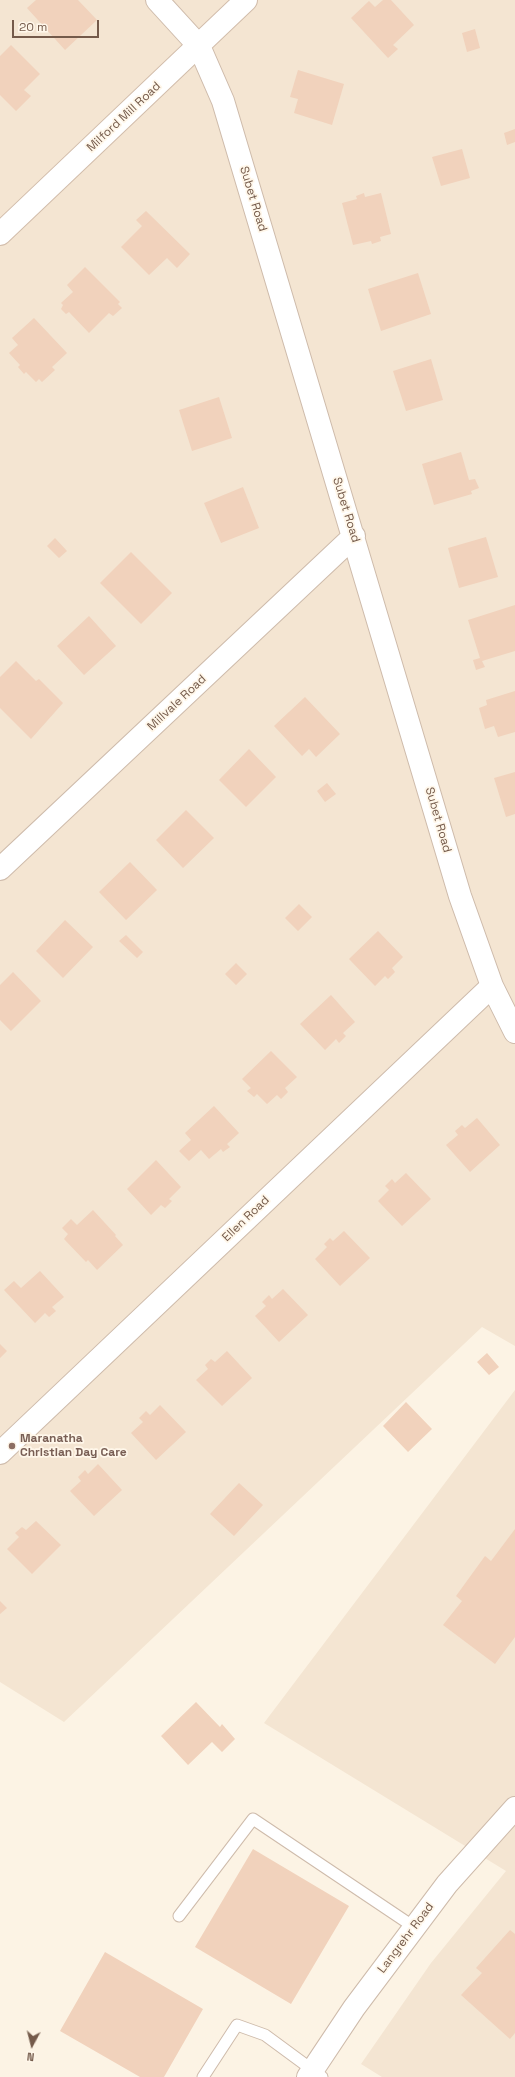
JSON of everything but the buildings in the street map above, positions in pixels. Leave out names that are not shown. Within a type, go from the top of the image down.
[{"type":"street","name":"Subet Road","points":[[157,0],[200,46],[223,101],[354,536],[460,896],[492,986],[515,1032]]},
{"type":"street","name":"Milford Mill Road","points":[[0,234],[200,46],[246,0]]},
{"type":"street","name":"Millvale Road","points":[[0,869],[354,536]]},
{"type":"street","name":"Ellen Road","points":[[0,1453],[492,986]]},
{"type":"street","name":"Langrehr Road","points":[[314,2075],[354,2008],[414,1927],[447,1884],[515,1808]]},
{"type":"lane","points":[[179,1916],[253,1819],[414,1927]]},
{"type":"lane","points":[[203,2077],[238,2025],[265,2035],[314,2075]]},
{"type":"shaded area","points":[[0,0],[515,0],[515,1346],[482,1327],[64,1722],[0,1682]]},
{"type":"shaded area","points":[[515,1390],[515,2077],[382,2077],[361,2064],[431,1963],[506,1871],[264,1723]]},
{"type":"place","name":"Maranatha Christian Day Care","points":[[12,1446]]}]
